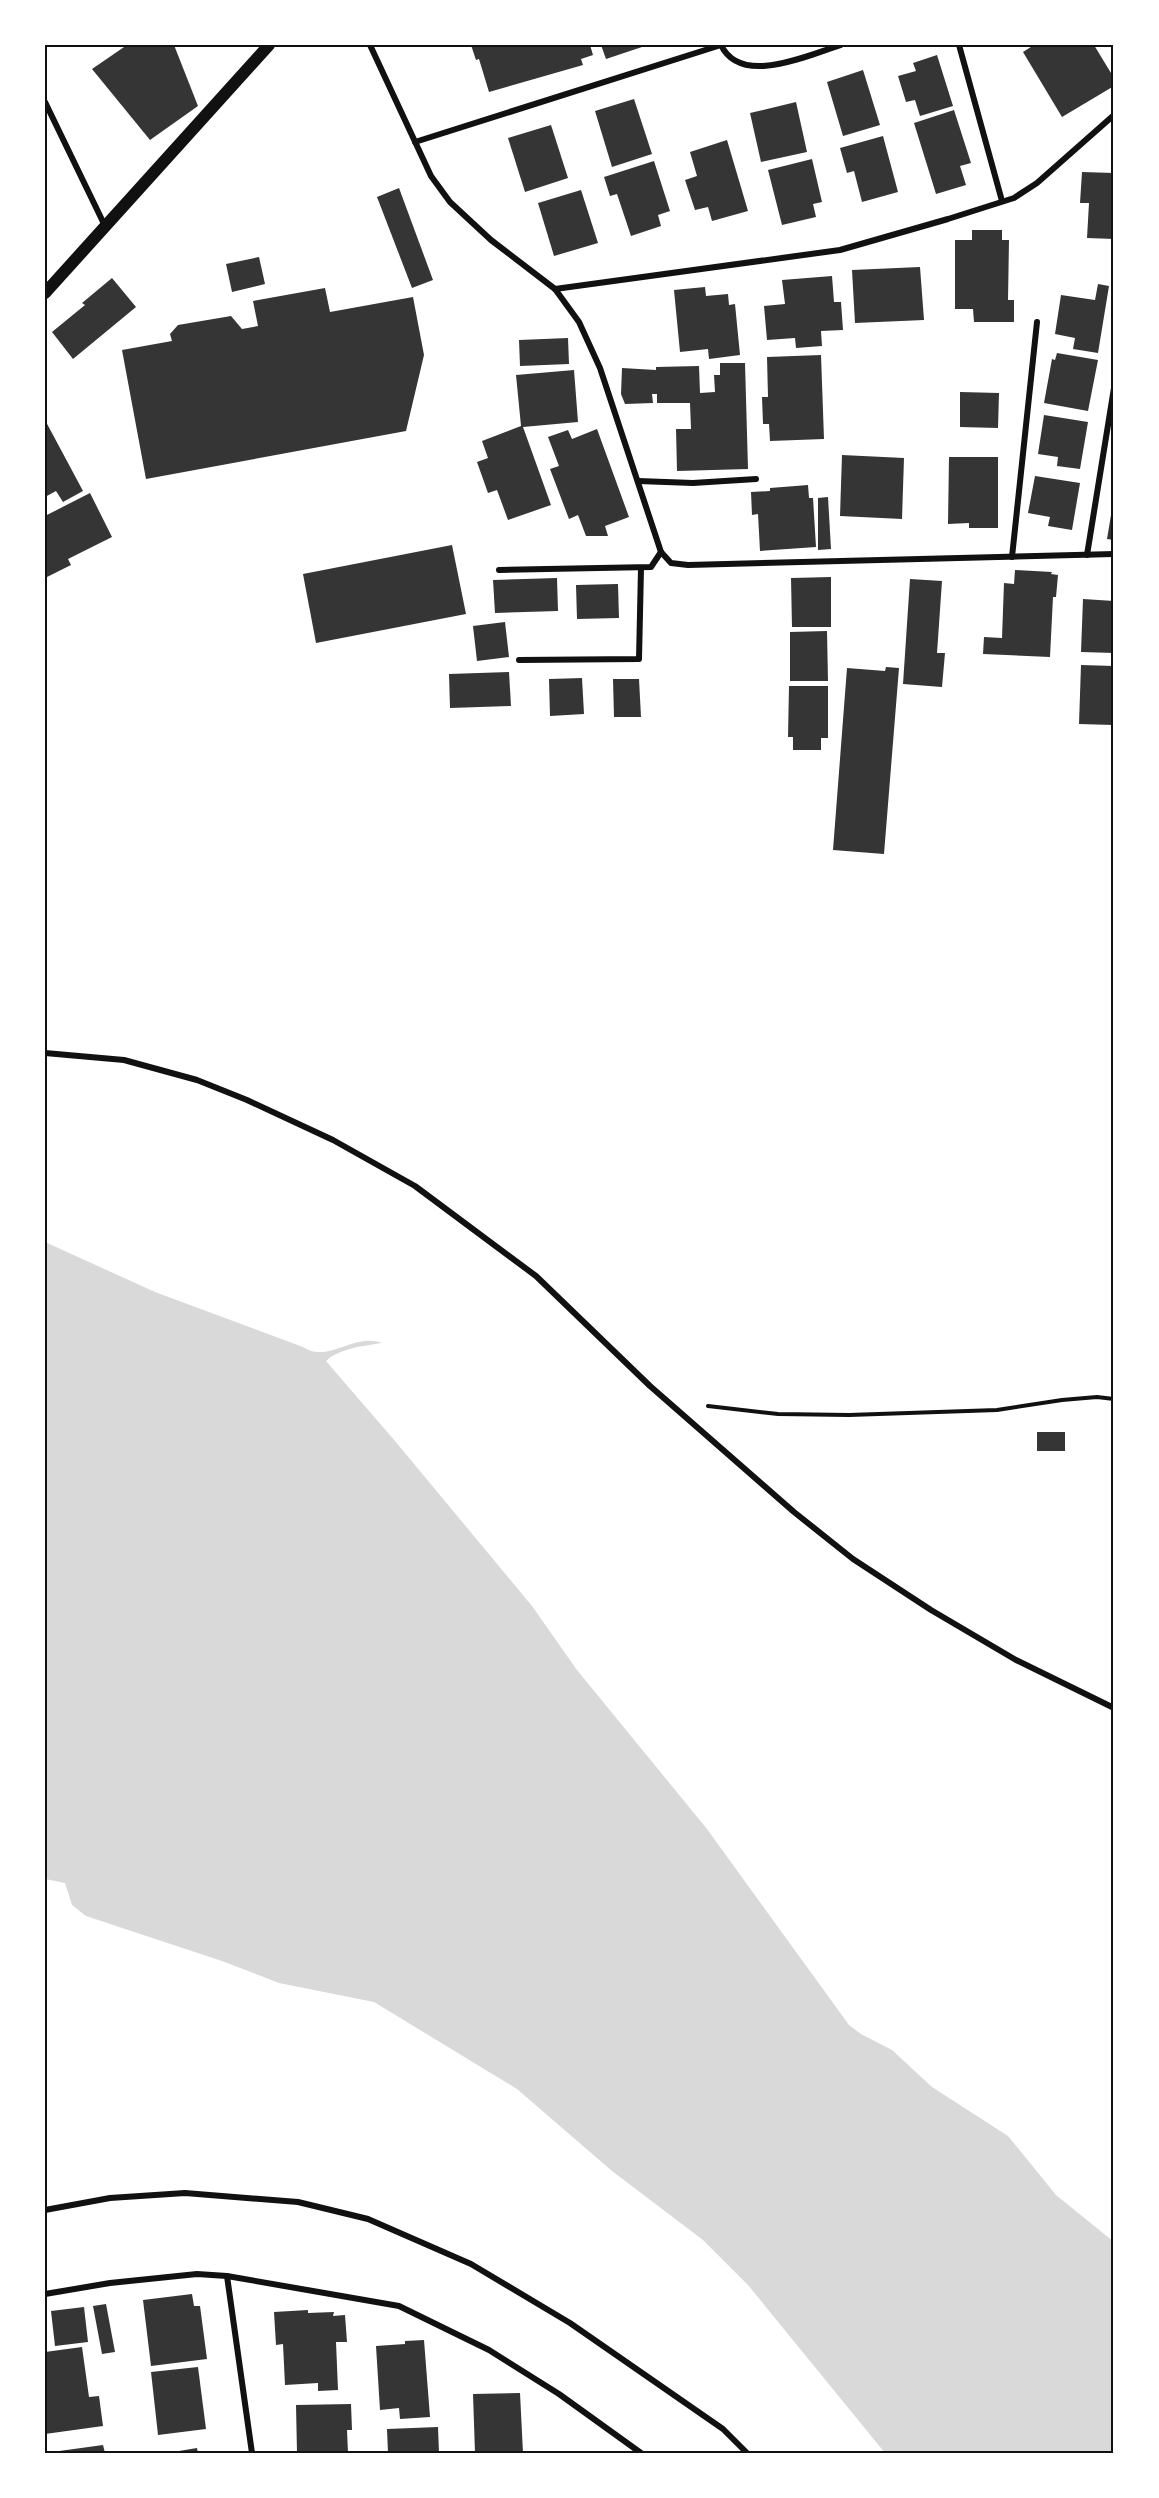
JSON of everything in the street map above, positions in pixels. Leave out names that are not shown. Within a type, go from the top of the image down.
[{"type":"main road","points":[[45,293],[269,45]]},
{"type":"street","points":[[370,45],[431,176],[450,202],[492,240],[555,289],[579,322],[600,368],[661,552],[670,563],[688,566],[1114,554]]},
{"type":"street","points":[[415,142],[721,45],[726,56],[735,62],[755,66],[772,66],[841,45]]},
{"type":"street","points":[[958,45],[1002,201]]},
{"type":"street","points":[[45,102],[105,226]]},
{"type":"street","points":[[555,289],[840,250],[897,235],[1014,198],[1037,183],[1114,115]]},
{"type":"street","points":[[1012,557],[1037,322]]},
{"type":"street","points":[[1087,555],[1114,388]]},
{"type":"street","points":[[638,481],[693,483],[756,478]]},
{"type":"street","points":[[499,570],[651,567],[661,552]]},
{"type":"street","points":[[519,660],[639,659],[641,568]]},
{"type":"street","points":[[45,1053],[124,1060],[197,1080],[247,1100],[333,1140],[405,1180],[536,1276],[674,1407],[794,1512],[853,1559],[931,1610],[1016,1660],[1114,1708]]},
{"type":"street","points":[[45,2210],[110,2198],[185,2193],[298,2202],[368,2219],[471,2264],[570,2323],[723,2429],[747,2453]]},
{"type":"street","points":[[45,2294],[110,2283],[186,2275],[227,2276],[399,2306],[489,2350],[559,2394],[640,2453]]},
{"type":"street","points":[[227,2276],[252,2453]]},
{"type":"path","points":[[674,1407],[703,1406],[778,1414],[849,1415],[997,1410],[1062,1400],[1097,1397],[1114,1399]]},
{"type":"shaded area","points":[[45,1242],[155,1292],[312,1351],[322,1352],[362,1341],[382,1343],[345,1350],[326,1361],[532,1606],[577,1670],[707,1829],[849,2025],[892,2050],[932,2087],[1008,2136],[1056,2195],[1114,2242],[1114,2453],[885,2453],[748,2285],[703,2240],[612,2171],[517,2089],[374,2002],[279,1983],[222,1961],[86,1916],[72,1905],[65,1883],[45,1879]]},
{"type":"building","points":[[127,45],[174,45],[198,106],[150,140],[92,69]]},
{"type":"building","points":[[471,45],[590,45],[593,55],[581,59],[583,65],[489,92],[479,59],[476,60]]},
{"type":"building","points":[[601,45],[648,45],[606,59]]},
{"type":"building","points":[[1034,45],[1094,45],[1114,78],[1114,86],[1062,117],[1023,52]]},
{"type":"building","points":[[937,55],[953,106],[920,116],[915,100],[906,102],[898,76],[916,71],[913,63]]},
{"type":"building","points":[[863,70],[880,125],[843,136],[827,82]]},
{"type":"building","points":[[634,99],[652,154],[612,167],[595,111]]},
{"type":"building","points":[[796,102],[807,152],[761,162],[750,113]]},
{"type":"building","points":[[954,110],[971,163],[960,166],[966,185],[936,194],[914,123]]},
{"type":"building","points":[[551,125],[568,178],[525,192],[508,138]]},
{"type":"building","points":[[883,136],[898,192],[862,202],[854,171],[847,173],[840,148]]},
{"type":"building","points":[[727,140],[748,211],[712,221],[708,207],[695,210],[685,180],[697,176],[690,152]]},
{"type":"building","points":[[812,159],[822,202],[813,204],[816,217],[782,225],[768,170]]},
{"type":"building","points":[[654,161],[670,211],[658,215],[661,226],[631,236],[617,194],[610,196],[604,177]]},
{"type":"building","points":[[1082,172],[1114,173],[1114,239],[1087,238],[1089,203],[1080,203]]},
{"type":"building","points":[[399,188],[433,280],[412,288],[377,197]]},
{"type":"building","points":[[581,190],[598,243],[554,256],[538,203]]},
{"type":"building","points":[[972,230],[1002,230],[1002,240],[1009,240],[1008,300],[1014,300],[1014,322],[974,322],[973,309],[955,309],[955,240],[972,240]]},
{"type":"building","points":[[259,257],[265,284],[232,292],[226,264]]},
{"type":"building","points":[[920,267],[924,320],[855,323],[852,270]]},
{"type":"building","points":[[832,276],[834,302],[841,302],[843,330],[821,331],[822,346],[796,348],[795,338],[767,340],[764,306],[785,304],[782,280]]},
{"type":"building","points":[[112,278],[136,307],[73,359],[52,332],[85,305],[82,303]]},
{"type":"building","points":[[1098,284],[1109,286],[1098,353],[1073,349],[1075,338],[1055,334],[1061,295],[1095,300]]},
{"type":"building","points":[[705,287],[706,296],[728,294],[729,305],[735,304],[740,355],[709,359],[708,349],[680,352],[674,290]]},
{"type":"building","points":[[325,288],[330,312],[413,297],[424,355],[406,431],[146,479],[122,350],[172,341],[170,334],[178,325],[231,316],[242,329],[258,326],[253,301]]},
{"type":"building","points":[[568,338],[569,364],[520,366],[519,340]]},
{"type":"building","points":[[1057,353],[1098,360],[1088,411],[1044,403],[1052,359],[1055,360]]},
{"type":"building","points":[[821,355],[824,439],[770,441],[769,424],[763,424],[762,397],[768,397],[767,357]]},
{"type":"building","points":[[720,363],[745,363],[748,469],[677,471],[676,429],[691,429],[690,403],[657,403],[657,394],[652,394],[653,403],[625,404],[621,394],[622,368],[656,370],[656,367],[699,366],[700,393],[715,392],[714,375],[720,375]]},
{"type":"building","points":[[574,370],[578,422],[523,427],[551,505],[508,520],[497,490],[488,493],[477,462],[488,458],[482,441],[521,426],[516,375]]},
{"type":"building","points":[[960,392],[999,393],[998,428],[960,427]]},
{"type":"building","points":[[1044,415],[1088,422],[1080,469],[1057,466],[1058,457],[1038,454]]},
{"type":"building","points":[[45,420],[83,491],[63,502],[56,491],[45,497]]},
{"type":"building","points":[[597,429],[629,517],[605,526],[608,536],[586,536],[578,515],[569,519],[550,469],[559,466],[548,437],[568,430],[572,439]]},
{"type":"building","points":[[842,455],[904,458],[902,519],[840,516]]},
{"type":"building","points":[[949,457],[998,457],[998,528],[969,528],[969,523],[948,524]]},
{"type":"building","points":[[1035,476],[1080,483],[1072,530],[1048,526],[1050,517],[1028,513]]},
{"type":"building","points":[[808,485],[809,498],[813,498],[816,547],[760,551],[758,514],[752,515],[751,492]]},
{"type":"building","points":[[90,493],[112,537],[68,559],[71,565],[45,578],[45,516]]},
{"type":"building","points":[[828,497],[831,549],[818,550],[818,498]]},
{"type":"building","points":[[1111,515],[1114,515],[1114,540],[1107,539]]},
{"type":"building","points":[[452,545],[466,614],[316,643],[303,574]]},
{"type":"building","points":[[1015,570],[1052,572],[1051,574],[1058,575],[1056,597],[1053,597],[1050,657],[983,654],[984,637],[1002,638],[1004,583],[1014,584]]},
{"type":"building","points":[[831,577],[831,627],[792,627],[791,578]]},
{"type":"building","points":[[557,578],[558,611],[495,613],[493,580]]},
{"type":"building","points":[[910,579],[942,581],[937,653],[945,653],[942,687],[903,684]]},
{"type":"building","points":[[618,584],[619,618],[577,619],[576,585]]},
{"type":"building","points":[[1083,599],[1114,601],[1114,653],[1081,652]]},
{"type":"building","points":[[505,622],[509,657],[477,661],[473,626]]},
{"type":"building","points":[[827,631],[828,681],[790,681],[790,632]]},
{"type":"building","points":[[1081,665],[1114,666],[1113,725],[1079,724]]},
{"type":"building","points":[[886,667],[899,668],[884,854],[833,850],[847,668],[885,671]]},
{"type":"building","points":[[509,672],[511,706],[450,708],[449,674]]},
{"type":"building","points":[[582,678],[584,714],[550,716],[549,679]]},
{"type":"building","points":[[613,679],[639,679],[641,717],[614,717]]},
{"type":"building","points":[[789,686],[828,686],[828,738],[821,738],[821,750],[793,750],[793,737],[788,737]]},
{"type":"building","points":[[1037,1432],[1065,1432],[1065,1451],[1037,1451]]},
{"type":"building","points":[[192,2294],[194,2306],[200,2306],[207,2359],[151,2366],[143,2300]]},
{"type":"building","points":[[106,2304],[115,2352],[102,2354],[93,2306]]},
{"type":"building","points":[[84,2307],[88,2342],[55,2346],[51,2311]]},
{"type":"building","points":[[308,2310],[308,2313],[334,2312],[333,2316],[345,2315],[347,2342],[336,2342],[338,2390],[318,2391],[318,2383],[285,2385],[283,2344],[276,2345],[274,2312]]},
{"type":"building","points":[[424,2340],[430,2417],[400,2419],[399,2408],[380,2410],[376,2346]]},
{"type":"building","points":[[82,2347],[89,2397],[99,2396],[103,2426],[45,2434],[45,2352]]},
{"type":"building","points":[[198,2367],[206,2429],[158,2435],[151,2372]]},
{"type":"building","points":[[520,2393],[523,2453],[475,2453],[473,2394]]},
{"type":"building","points":[[351,2404],[352,2430],[347,2430],[348,2453],[297,2453],[296,2405]]},
{"type":"building","points":[[438,2427],[439,2453],[388,2453],[387,2429]]},
{"type":"building","points":[[103,2445],[105,2453],[52,2453],[52,2452]]},
{"type":"building","points":[[197,2448],[198,2453],[173,2453],[173,2452]]}]
